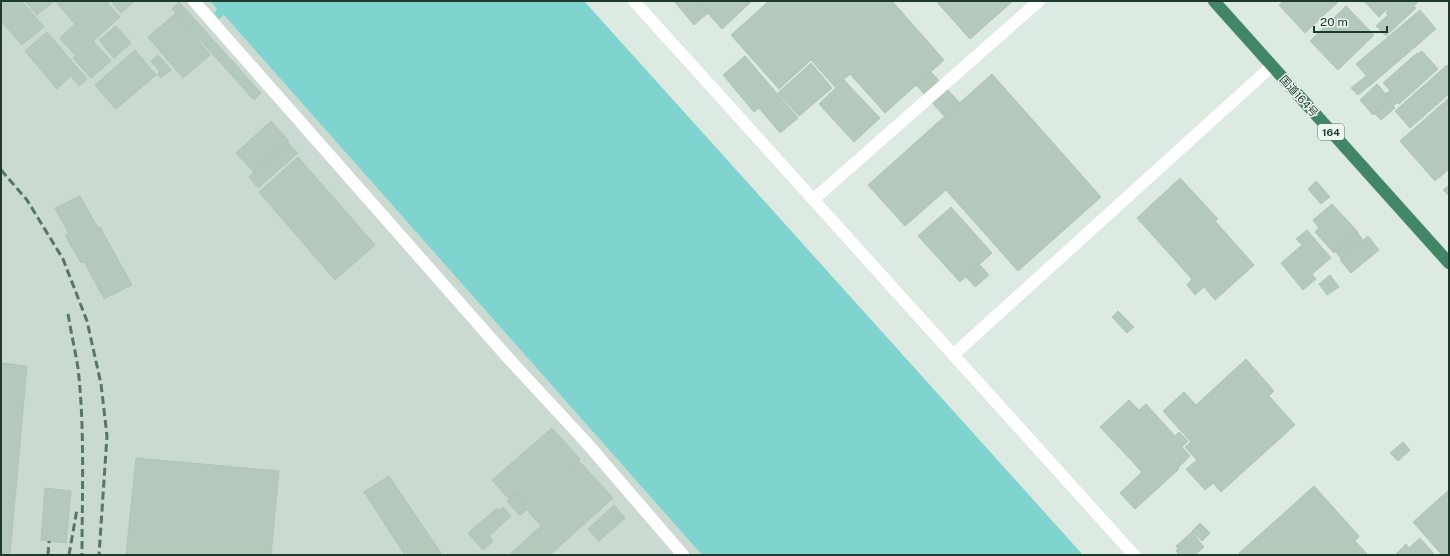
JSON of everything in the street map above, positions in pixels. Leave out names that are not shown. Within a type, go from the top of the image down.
[{"type":"highway","name":"国道164号","points":[[1214,1],[1449,263]]},
{"type":"street","points":[[194,1],[509,359],[585,441],[683,555]]},
{"type":"street","points":[[634,1],[1134,555]]},
{"type":"street","points":[[814,199],[1040,1]]},
{"type":"street","points":[[953,355],[1272,66]]},
{"type":"shaded area","points":[[1,1],[210,1],[217,9],[214,13],[219,18],[224,15],[702,555],[1,555]]},
{"type":"water","points":[[210,1],[584,1],[1083,555],[702,555],[224,15],[219,19],[214,13],[217,9]]},
{"type":"building","points":[[5,1],[22,1],[44,27],[22,45],[1,21],[1,4]]},
{"type":"building","points":[[25,1],[54,1],[37,15]]},
{"type":"building","points":[[106,1],[120,17],[93,41],[111,61],[91,78],[73,58],[76,56],[60,38],[75,24],[56,2]]},
{"type":"building","points":[[111,1],[135,1],[121,13]]},
{"type":"building","points":[[674,1],[697,1],[708,13],[694,25]]},
{"type":"building","points":[[697,1],[752,1],[722,29]]},
{"type":"building","points":[[769,1],[892,1],[944,60],[885,113],[850,74],[835,87],[811,60],[779,89],[731,35]]},
{"type":"building","points":[[936,1],[1013,1],[970,39]]},
{"type":"building","points":[[1283,1],[1339,1],[1305,33],[1279,5]]},
{"type":"building","points":[[1419,1],[1414,6],[1416,8],[1386,36],[1376,26],[1388,15],[1386,13],[1388,11],[1386,10],[1379,17],[1365,2]]},
{"type":"building","points":[[179,2],[261,93],[254,100],[172,9]]},
{"type":"building","points":[[1346,6],[1374,35],[1338,70],[1310,41]]},
{"type":"building","points":[[1420,10],[1436,29],[1373,83],[1356,64]]},
{"type":"building","points":[[176,13],[210,55],[183,78],[148,37]]},
{"type":"building","points":[[116,26],[131,43],[114,58],[99,40]]},
{"type":"building","points":[[47,32],[87,79],[79,86],[71,76],[57,89],[25,51]]},
{"type":"building","points":[[135,50],[156,75],[116,109],[95,85]]},
{"type":"building","points":[[1422,51],[1438,69],[1399,104],[1398,102],[1393,106],[1384,96],[1390,90],[1383,83],[1417,53],[1418,54]]},
{"type":"building","points":[[158,55],[171,70],[161,78],[157,74],[160,72],[151,61]]},
{"type":"building","points":[[745,56],[798,118],[780,133],[759,108],[754,112],[723,75]]},
{"type":"building","points":[[811,63],[832,88],[799,116],[778,93]]},
{"type":"building","points":[[1447,65],[1449,67],[1449,94],[1410,128],[1395,111]]},
{"type":"building","points":[[931,72],[960,103],[945,117],[916,85]]},
{"type":"building","points":[[992,74],[1101,197],[1018,271],[946,190],[905,226],[868,185]]},
{"type":"building","points":[[1366,76],[1373,83],[1358,95],[1351,88]]},
{"type":"building","points":[[844,80],[880,118],[854,142],[819,104]]},
{"type":"building","points":[[1377,84],[1386,94],[1384,96],[1388,101],[1373,115],[1360,100]]},
{"type":"building","points":[[1449,98],[1449,149],[1447,151],[1449,153],[1449,169],[1435,181],[1400,141]]},
{"type":"building","points":[[1388,101],[1395,108],[1381,120],[1374,113]]},
{"type":"building","points":[[271,121],[289,141],[254,172],[236,153]]},
{"type":"building","points":[[287,142],[298,153],[258,188],[249,177]]},
{"type":"building","points":[[298,157],[375,245],[335,280],[259,192]]},
{"type":"building","points":[[1180,178],[1218,219],[1215,221],[1254,265],[1215,300],[1204,287],[1195,295],[1187,285],[1192,279],[1137,218]]},
{"type":"building","points":[[1316,181],[1330,197],[1321,204],[1308,189]]},
{"type":"building","points":[[1449,185],[1449,196],[1443,190]]},
{"type":"building","points":[[80,196],[98,228],[100,227],[132,285],[104,299],[84,261],[81,263],[65,235],[69,234],[55,208]]},
{"type":"building","points":[[1332,204],[1358,232],[1334,253],[1315,232],[1319,228],[1313,220]]},
{"type":"building","points":[[951,207],[992,253],[960,282],[918,236]]},
{"type":"building","points":[[1307,230],[1331,258],[1312,274],[1316,279],[1303,290],[1281,263],[1302,245],[1296,239]]},
{"type":"building","points":[[1357,232],[1363,240],[1341,259],[1335,251]]},
{"type":"building","points":[[1368,236],[1379,250],[1351,273],[1340,260]]},
{"type":"building","points":[[980,265],[989,275],[975,287],[966,277]]},
{"type":"building","points":[[1330,275],[1339,287],[1327,295],[1319,284]]},
{"type":"building","points":[[1118,311],[1134,327],[1127,333],[1112,317]]},
{"type":"building","points":[[1246,359],[1274,391],[1269,396],[1295,425],[1221,492],[1213,483],[1205,490],[1186,469],[1197,460],[1185,447],[1191,442],[1163,411],[1184,392],[1196,405]]},
{"type":"building","points":[[1,363],[27,366],[10,555],[1,555]]},
{"type":"building","points":[[1129,400],[1139,410],[1146,404],[1175,436],[1179,432],[1188,441],[1182,447],[1190,456],[1178,468],[1179,469],[1135,509],[1120,493],[1142,472],[1100,427]]},
{"type":"building","points":[[552,428],[580,459],[525,508],[523,506],[526,503],[517,492],[509,499],[492,480]]},
{"type":"building","points":[[1403,442],[1410,450],[1398,461],[1390,453]]},
{"type":"building","points":[[136,458],[279,471],[271,555],[126,555]]},
{"type":"building","points":[[579,461],[613,498],[550,555],[509,555],[541,526],[526,509]]},
{"type":"building","points":[[389,476],[441,553],[440,555],[405,555],[364,492]]},
{"type":"building","points":[[1314,486],[1359,536],[1355,541],[1368,555],[1237,555]]},
{"type":"building","points":[[45,488],[71,491],[66,543],[41,540]]},
{"type":"building","points":[[1449,490],[1449,555],[1442,555],[1413,522]]},
{"type":"building","points":[[517,492],[526,503],[523,506],[526,510],[520,516],[507,501]]},
{"type":"building","points":[[614,505],[625,518],[599,541],[588,529]]},
{"type":"building","points":[[503,507],[511,516],[489,536],[493,541],[483,550],[468,533],[497,508],[499,510]]},
{"type":"building","points":[[1200,523],[1210,533],[1202,541],[1192,531]]},
{"type":"building","points":[[1192,532],[1204,547],[1195,555],[1179,555],[1176,551],[1178,548],[1176,546]]},
{"type":"building","points":[[1420,538],[1435,555],[1395,555],[1406,544],[1409,548]]},
{"type":"railway","points":[[1,170],[27,200],[63,259],[87,321],[101,384],[107,436],[99,555]]},
{"type":"railway","points":[[68,314],[78,368],[82,415],[82,555]]},
{"type":"railway","points":[[69,555],[77,509]]},
{"type":"railway","points":[[48,555],[49,541]]}]
